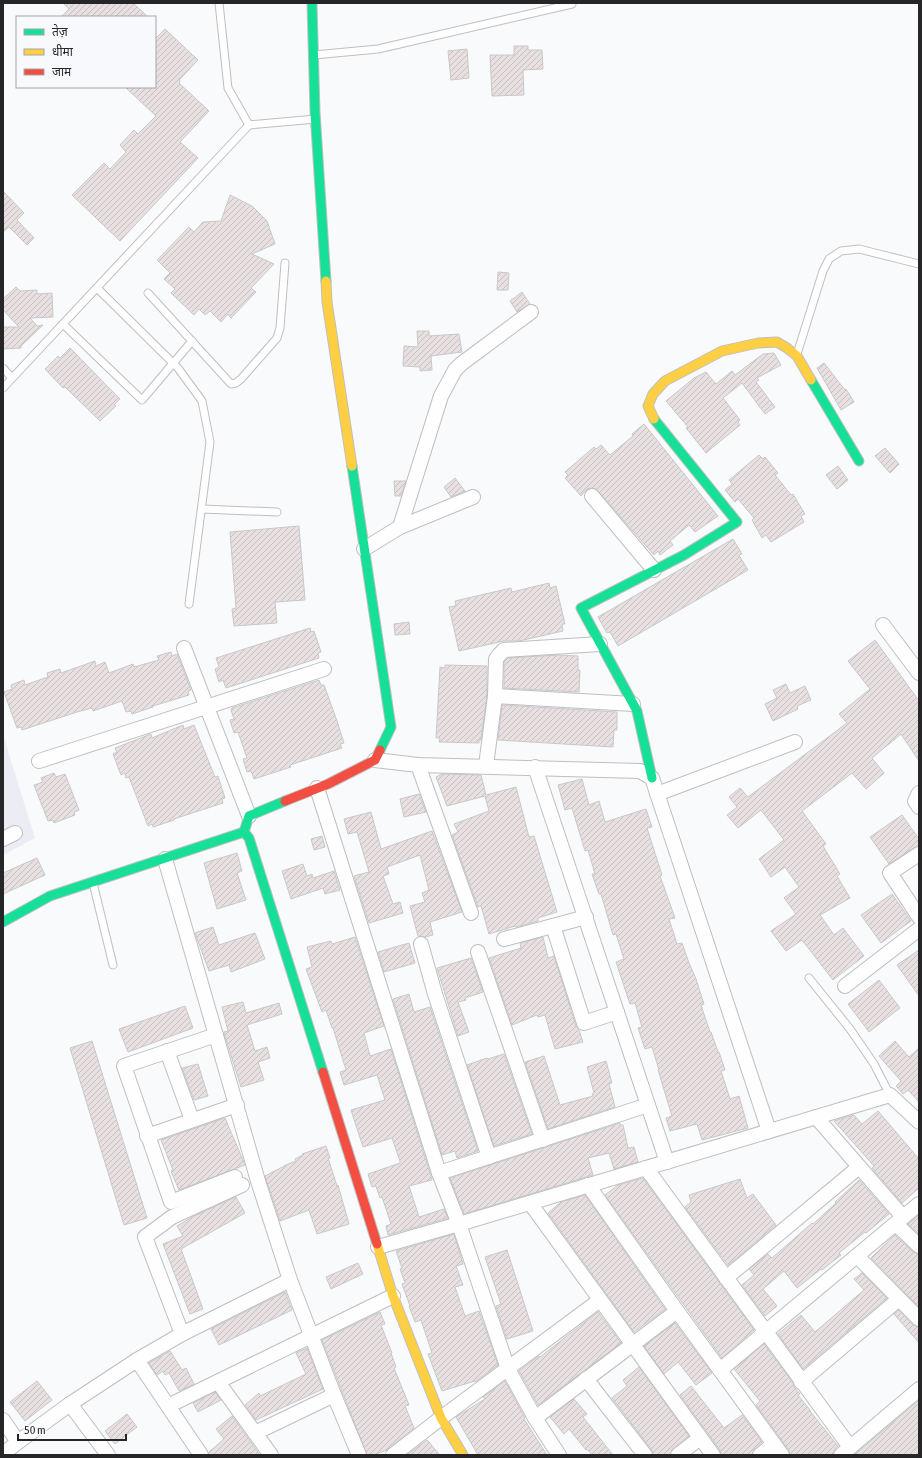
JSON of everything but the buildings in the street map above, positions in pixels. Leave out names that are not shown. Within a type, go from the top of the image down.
[{"type":"street","points":[[312,3],[316,119],[327,302],[391,727],[375,760]]},
{"type":"street","points":[[400,528],[441,396],[455,370],[531,312]]},
{"type":"street","points":[[769,1131],[657,794],[637,711],[580,608],[684,555],[737,522],[654,420],[648,406],[653,394],[665,381],[722,351],[758,343],[777,342],[797,356],[858,460]]},
{"type":"street","points":[[592,496],[654,570]]},
{"type":"street","points":[[364,549],[400,528],[473,497]]},
{"type":"street","points":[[883,625],[919,673]]},
{"type":"street","points":[[486,766],[495,696],[496,659],[499,655],[504,650],[600,644]]},
{"type":"street","points":[[184,648],[249,816],[244,832]]},
{"type":"street","points":[[39,761],[324,669]]},
{"type":"street","points":[[495,696],[633,704]]},
{"type":"street","points":[[657,794],[795,742]]},
{"type":"street","points":[[249,816],[317,788],[375,760],[418,765],[640,771],[652,778]]},
{"type":"street","points":[[418,765],[471,912]]},
{"type":"street","points":[[536,767],[667,1162]]},
{"type":"street","points":[[317,788],[439,1173],[459,1224],[508,1369],[535,1418],[559,1455]]},
{"type":"street","points":[[919,793],[915,801],[919,807]]},
{"type":"street","points":[[3,922],[50,896],[165,860],[244,832]]},
{"type":"street","points":[[244,832],[249,838],[393,1296],[440,1418],[463,1455]]},
{"type":"street","points":[[919,854],[890,873],[919,917]]},
{"type":"street","points":[[165,860],[258,1181],[290,1280],[334,1395],[359,1455]]},
{"type":"street","points":[[504,939],[586,917]]},
{"type":"street","points":[[553,926],[584,1023],[617,1012]]},
{"type":"street","points":[[845,986],[919,929]]},
{"type":"street","points":[[421,944],[489,1157]]},
{"type":"street","points":[[478,952],[543,1140]]},
{"type":"street","points":[[182,1334],[145,1237],[172,1217],[238,1181],[171,1202],[124,1066],[216,1035]]},
{"type":"street","points":[[168,1051],[192,1120]]},
{"type":"street","points":[[378,1247],[588,1186],[890,1095],[919,1122]]},
{"type":"street","points":[[148,1136],[237,1105]]},
{"type":"street","points":[[439,1173],[648,1105]]},
{"type":"street","points":[[816,1117],[859,1167],[919,1246]]},
{"type":"street","points":[[726,1278],[859,1167]]},
{"type":"street","points":[[646,1168],[801,1382],[846,1451],[919,1389]]},
{"type":"street","points":[[588,1186],[778,1450],[760,1455]]},
{"type":"street","points":[[530,1203],[713,1455]]},
{"type":"street","points":[[720,1370],[919,1204]]},
{"type":"street","points":[[856,1256],[919,1320]]},
{"type":"street","points":[[3,1454],[70,1404],[137,1360],[182,1334],[290,1280]]},
{"type":"street","points":[[168,1406],[312,1337],[393,1296]]},
{"type":"street","points":[[801,1382],[899,1299]]},
{"type":"street","points":[[393,1455],[440,1418],[600,1300]]},
{"type":"street","points":[[535,1418],[677,1311]]},
{"type":"street","points":[[137,1360],[201,1455]]},
{"type":"street","points":[[586,1379],[645,1455]]},
{"type":"street","points":[[218,1382],[271,1455]]},
{"type":"street","points":[[255,1434],[334,1395]]},
{"type":"street","points":[[70,1404],[108,1455]]},
{"type":"street","points":[[3,1420],[18,1442]]},
{"type":"street","points":[[678,1455],[700,1438]]},
{"type":"lane","points":[[219,3],[228,88],[249,125]]},
{"type":"lane","points":[[314,55],[378,50],[572,4]]},
{"type":"lane","points":[[3,388],[249,125],[316,119]]},
{"type":"lane","points":[[797,356],[829,259],[841,251],[859,249],[919,264]]},
{"type":"lane","points":[[148,293],[231,384],[236,383],[277,338],[280,328],[285,263]]},
{"type":"lane","points":[[97,288],[173,364],[202,401],[210,442],[189,604]]},
{"type":"lane","points":[[63,324],[142,400],[192,341]]},
{"type":"lane","points":[[3,368],[12,378]]},
{"type":"lane","points":[[202,509],[277,512]]},
{"type":"lane","points":[[93,883],[113,965]]},
{"type":"lane","points":[[809,978],[850,1029],[874,1064],[890,1095]]},
{"type":"shaded area","points":[[3,735],[35,838],[3,855]]},
{"type":"traffic: fast","points":[[312,3],[315,112],[326,281]]},
{"type":"traffic: fast","points":[[811,380],[859,461]]},
{"type":"traffic: fast","points":[[652,778],[637,711],[581,608],[684,555],[737,522],[654,419]]},
{"type":"traffic: fast","points":[[352,466],[391,727],[380,750]]},
{"type":"traffic: fast","points":[[285,801],[249,816],[244,832],[249,838],[323,1072]]},
{"type":"traffic: fast","points":[[3,922],[50,896],[244,832]]},
{"type":"traffic: slow","points":[[326,281],[327,302],[352,466]]},
{"type":"traffic: slow","points":[[654,419],[648,406],[653,394],[665,381],[722,351],[758,343],[777,342],[797,356],[811,380]]},
{"type":"traffic: slow","points":[[377,1244],[393,1296],[441,1418],[463,1455]]},
{"type":"traffic: jam","points":[[285,801],[328,784],[375,760],[380,750]]},
{"type":"traffic: jam","points":[[323,1072],[377,1244]]}]
